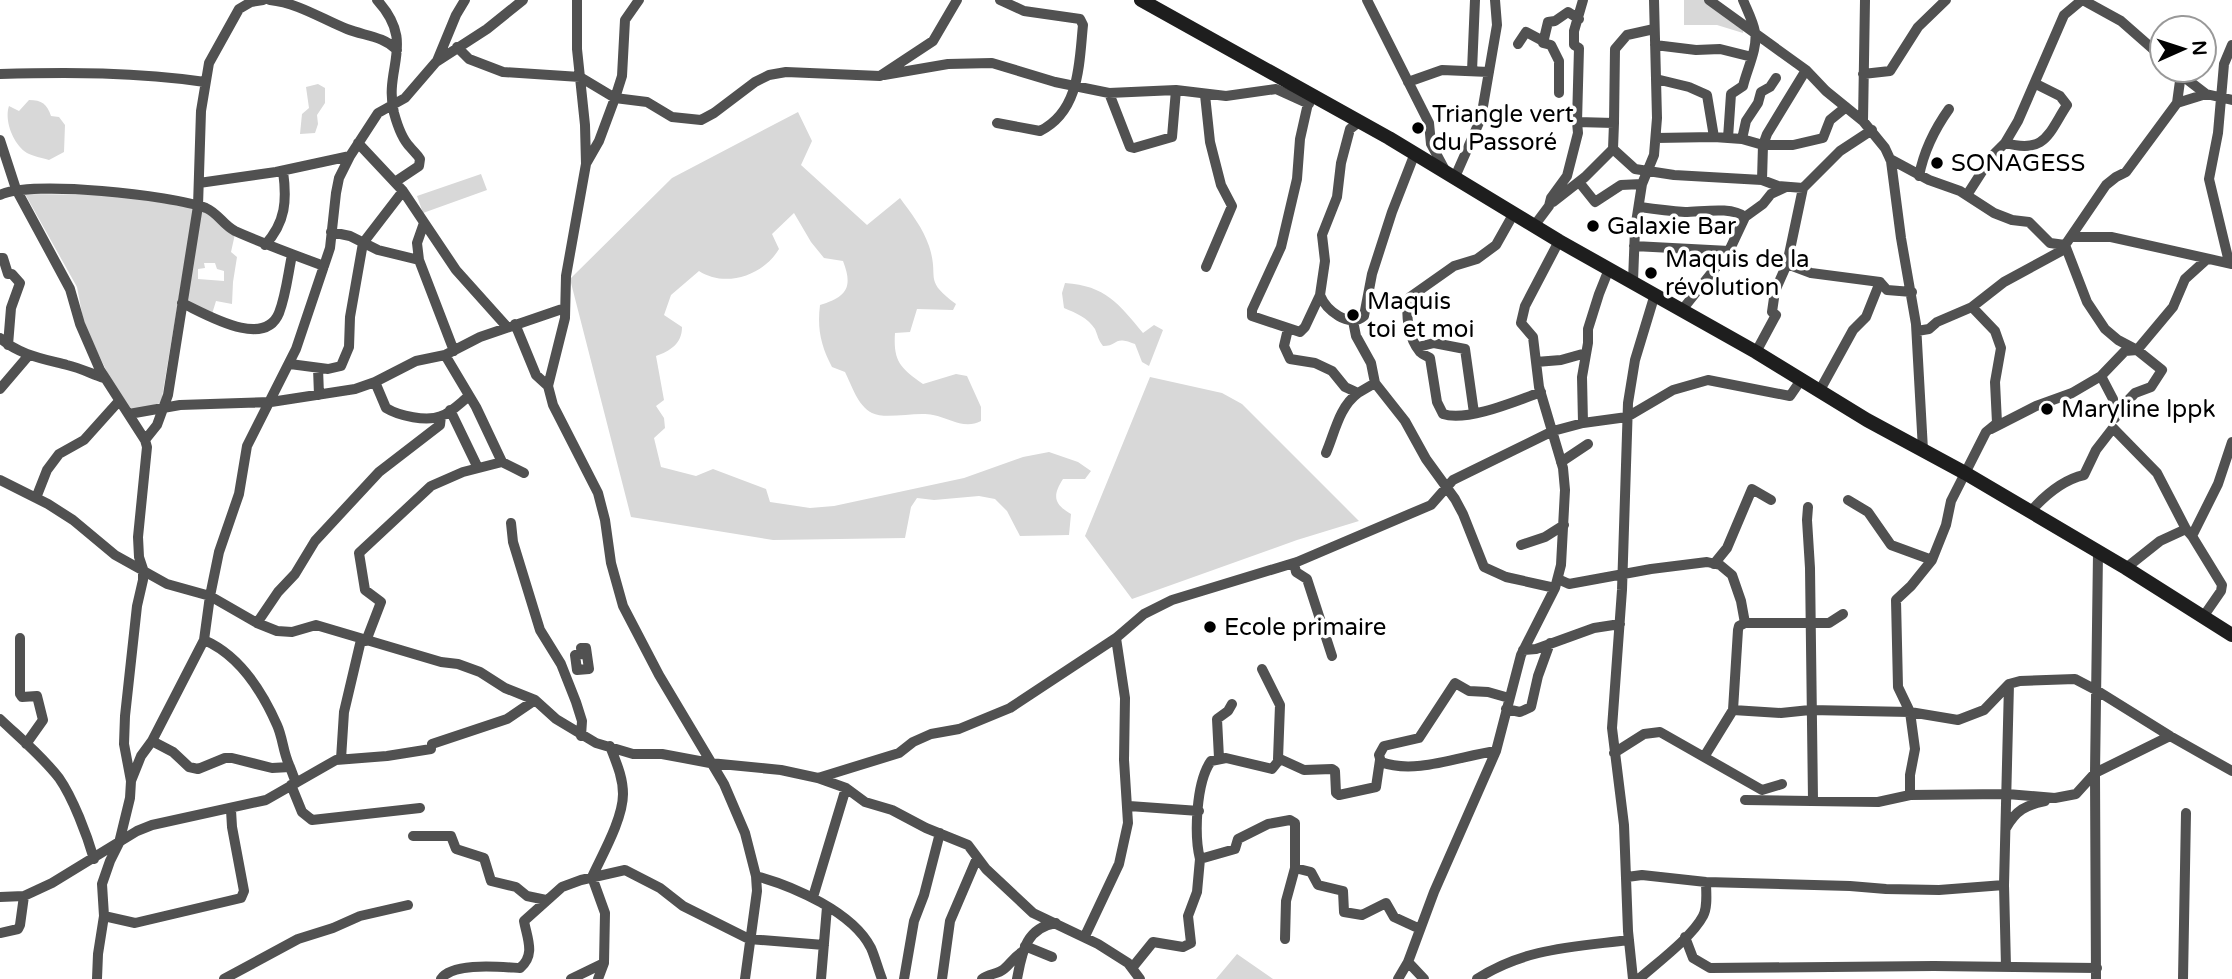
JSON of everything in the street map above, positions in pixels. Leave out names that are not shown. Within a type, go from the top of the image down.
[{"type":"street","points":[[233,0],[237,13]]},
{"type":"street","points":[[145,440],[157,425],[164,407],[182,303],[198,206],[201,111],[209,63],[237,13],[245,5],[263,0]]},
{"type":"street","points":[[270,0],[306,5],[344,28],[383,40],[397,50]]},
{"type":"street","points":[[289,364],[335,369],[341,366],[349,347],[363,243],[399,186],[419,166],[418,154],[407,144],[393,104],[396,28],[377,0]]},
{"type":"street","points":[[436,62],[465,0]]},
{"type":"street","points":[[131,781],[141,756],[152,741],[204,640],[219,552],[239,494],[247,446],[289,364],[324,267],[330,248],[339,178],[350,156],[378,113],[405,97],[436,62],[487,29],[523,0]]},
{"type":"street","points":[[577,0],[577,49],[586,164],[569,251],[565,318],[548,386],[553,405],[598,493],[611,563],[623,606],[659,675],[724,784],[745,833],[756,876],[756,908],[749,939],[745,979]]},
{"type":"street","points":[[586,164],[599,141],[615,98],[622,76],[625,20],[639,0]]},
{"type":"street","points":[[880,76],[933,41],[957,0]]},
{"type":"street","points":[[997,122],[1040,131],[1062,115],[1076,87],[1082,21],[1024,11],[1000,0]]},
{"type":"street","points":[[1141,0],[1309,99]]},
{"type":"street","points":[[1367,0],[1429,123],[1431,142],[1450,174]]},
{"type":"street","points":[[1472,71],[1475,0]]},
{"type":"street","points":[[1450,174],[1481,118],[1497,25],[1495,0]]},
{"type":"street","points":[[1549,206],[1550,198],[1567,176],[1577,133],[1579,48],[1574,45],[1574,31],[1583,0]]},
{"type":"street","points":[[1633,281],[1634,246],[1642,184],[1654,155],[1656,138],[1654,0]]},
{"type":"street","points":[[1709,0],[1806,70],[1872,130],[1890,159],[1917,331],[1923,450]]},
{"type":"street","points":[[1656,79],[1689,87],[1707,95],[1731,94],[1743,86],[1752,57],[1755,32],[1743,0]]},
{"type":"street","points":[[1863,121],[1865,0]]},
{"type":"street","points":[[1863,74],[1890,71],[1919,27],[1946,0]]},
{"type":"street","points":[[1967,195],[1992,156],[2005,143],[2035,84],[2064,15],[2082,0],[2121,21],[2148,45]]},
{"type":"street","points":[[1543,40],[1548,22],[1555,21],[1568,12],[1578,19]]},
{"type":"street","points":[[1654,29],[1617,35],[1614,149],[1628,164],[1635,169],[1674,175],[1762,180],[1778,186],[1803,188]]},
{"type":"street","points":[[1518,44],[1527,32],[1551,45],[1559,61],[1559,93]]},
{"type":"street","points":[[1654,46],[1720,49],[1752,57]]},
{"type":"street","points":[[1890,159],[1919,176],[1967,195],[1994,213],[2012,220],[2029,222],[2050,243],[2110,237],[2134,244],[2170,249],[2206,260],[2230,263],[2227,238],[2209,179],[2218,133],[2219,96],[2224,64],[2232,46]]},
{"type":"street","points":[[457,47],[469,59],[503,72],[580,77],[615,98],[647,102],[672,117],[701,120],[769,75],[786,72],[880,76],[948,64],[979,62],[1006,66],[1076,87],[1109,93],[1176,90],[1226,96],[1276,89],[1309,99],[1360,121],[1559,241],[1756,352],[1867,420],[1965,473],[2126,568],[2232,635]]},
{"type":"street","points":[[1408,82],[1442,70],[1489,72]]},
{"type":"street","points":[[1762,180],[1763,145],[1767,134],[1806,70]]},
{"type":"street","points":[[0,74],[71,72],[205,82]]},
{"type":"street","points":[[1742,139],[1746,121],[1758,103],[1761,92],[1770,87],[1776,78]]},
{"type":"street","points":[[2005,143],[2030,147],[2045,140],[2067,105],[2060,96],[2035,84]]},
{"type":"street","points":[[1917,331],[1928,329],[1937,322],[1972,307],[2004,282],[2052,256],[2068,241],[2106,185],[2126,172],[2177,103],[2178,84]]},
{"type":"street","points":[[2193,84],[2206,94]]},
{"type":"street","points":[[1109,93],[1130,147],[1133,148],[1172,137],[1176,90]]},
{"type":"street","points":[[1728,138],[1731,94]]},
{"type":"street","points":[[2177,103],[2206,94],[2232,100]]},
{"type":"street","points":[[1205,95],[1210,142],[1221,185],[1232,206],[1206,267]]},
{"type":"street","points":[[1707,95],[1714,137]]},
{"type":"street","points":[[1309,99],[1300,139],[1297,179],[1280,247],[1251,313],[1255,317],[1297,332],[1303,330],[1320,295],[1325,261],[1322,235],[1337,197],[1340,163],[1350,129],[1360,121]]},
{"type":"street","points":[[1823,138],[1830,120],[1846,107]]},
{"type":"street","points":[[1919,176],[1935,129],[1949,109]]},
{"type":"street","points":[[1577,122],[1614,123]]},
{"type":"street","points":[[1756,352],[1776,315],[1772,312],[1776,291],[1787,264],[1803,188],[1840,151],[1872,130]]},
{"type":"street","points":[[1656,138],[1714,137],[1742,139],[1763,145],[1793,145],[1823,138]]},
{"type":"street","points":[[1823,138],[1840,151]]},
{"type":"street","points":[[0,140],[6,176],[62,271],[87,342],[104,378],[145,440],[147,454],[138,537],[143,569],[125,716],[124,744],[131,781],[130,798],[119,843],[102,884],[104,916],[97,979]]},
{"type":"street","points":[[358,143],[399,186],[456,270],[511,325],[536,374],[548,386]]},
{"type":"street","points":[[1534,226],[1549,206],[1614,149]]},
{"type":"street","points":[[1320,295],[1334,314],[1353,321],[1364,316],[1371,274],[1415,153]]},
{"type":"street","points":[[199,183],[283,171],[350,156]]},
{"type":"street","points":[[265,245],[282,221],[286,191],[283,171]]},
{"type":"street","points":[[1579,182],[1595,202],[1621,185],[1642,184]]},
{"type":"street","points":[[1682,310],[1728,251],[1745,217],[1763,204],[1771,194],[1788,186]]},
{"type":"street","points":[[0,195],[16,189],[110,191],[198,206],[219,216],[234,230],[324,267]]},
{"type":"street","points":[[1640,207],[1742,214],[1745,217]]},
{"type":"street","points":[[1514,213],[1496,245],[1477,259],[1454,266],[1410,297],[1408,332],[1420,352],[1430,358],[1435,395],[1441,412],[1453,416],[1474,413],[1541,393]]},
{"type":"street","points":[[424,223],[418,243],[419,260],[450,353],[502,462]]},
{"type":"street","points":[[331,232],[349,236],[378,250],[419,260]]},
{"type":"street","points":[[1398,979],[1408,962],[1448,858],[1496,751],[1523,650],[1557,584],[1564,524],[1564,476],[1541,393],[1533,337],[1523,327],[1521,318],[1559,241]]},
{"type":"street","points":[[2068,241],[2087,302],[2105,329],[2118,340],[2137,349],[2162,370],[2151,387],[2135,393],[2116,413]]},
{"type":"street","points":[[1634,246],[1728,251]]},
{"type":"street","points":[[182,303],[248,330],[270,325],[278,315],[292,255]]},
{"type":"street","points":[[0,258],[3,258],[8,274],[12,274],[20,283],[4,341],[29,355],[71,365],[104,378]]},
{"type":"street","points":[[1910,795],[1910,775],[1915,749],[1910,712],[1898,687],[1896,600],[1931,560],[1947,525],[1951,501],[1986,432],[2036,406],[2073,393],[2101,376],[2125,351],[2137,349],[2173,307],[2185,279],[2206,260]]},
{"type":"street","points":[[1787,264],[1818,274],[1880,282],[1887,290],[1912,292]]},
{"type":"street","points":[[1583,423],[1582,372],[1590,319],[1609,269]]},
{"type":"street","points":[[1820,390],[1853,330],[1866,317],[1880,282]]},
{"type":"street","points":[[1655,294],[1647,312],[1635,360],[1627,417],[1623,575],[1612,728],[1624,825],[1633,979],[1639,979],[1685,937],[1705,914],[1706,882]]},
{"type":"street","points":[[1972,307],[1995,331],[2001,348],[1996,373],[1997,423],[1992,429]]},
{"type":"street","points":[[128,414],[164,407],[271,402],[355,389],[416,361],[450,353],[511,325],[565,308]]},
{"type":"street","points":[[1353,321],[1356,336],[1371,363],[1375,383],[1400,413],[1426,459],[1463,514],[1484,567],[1498,574],[1569,584],[1707,562],[1728,570],[1732,575],[1745,623]]},
{"type":"street","points":[[1288,329],[1284,346],[1290,359],[1315,363],[1332,371],[1345,387],[1358,393]]},
{"type":"street","points":[[1418,347],[1438,344],[1465,349],[1474,413]]},
{"type":"street","points":[[1536,362],[1561,360],[1586,353]]},
{"type":"street","points":[[0,389],[29,355]]},
{"type":"street","points":[[318,368],[319,395]]},
{"type":"street","points":[[2030,512],[2045,496],[2068,479],[2084,475],[2096,450],[2113,428],[2116,413],[2113,399],[2101,376]]},
{"type":"street","points":[[818,778],[899,753],[913,742],[931,734],[959,729],[1010,708],[1116,638],[1144,614],[1172,600],[1294,563],[1431,505],[1452,480],[1553,431],[1583,423],[1627,417],[1673,390],[1696,382],[1708,380],[1790,396],[1801,380]]},
{"type":"street","points":[[375,382],[386,408],[392,412],[420,417],[446,413]]},
{"type":"street","points":[[1326,453],[1349,400],[1375,383]]},
{"type":"street","points":[[257,623],[295,573],[315,541],[379,472],[440,425],[446,413],[469,396]]},
{"type":"street","points":[[36,498],[47,470],[59,454],[84,440],[119,401]]},
{"type":"street","points":[[446,413],[478,468]]},
{"type":"street","points":[[2113,428],[2157,473],[2189,533],[2222,585],[2203,617]]},
{"type":"street","points":[[2126,568],[2160,541],[2189,533],[2218,484],[2232,442]]},
{"type":"street","points":[[1561,462],[1588,444]]},
{"type":"street","points":[[341,760],[344,712],[363,640],[381,603],[365,590],[359,553],[431,486],[450,477],[502,462],[524,472]]},
{"type":"street","points":[[0,480],[74,520],[116,555],[167,584],[210,597],[257,623],[284,632],[316,625],[480,671],[505,688],[535,700],[581,736],[633,754],[662,754],[710,763],[781,770],[818,778],[846,788],[865,802],[892,810],[968,845],[976,858],[1032,913],[1085,936],[1132,968],[1140,979]]},
{"type":"street","points":[[1714,564],[1727,548],[1751,497],[1752,489],[1770,500]]},
{"type":"street","points":[[1848,500],[1868,512],[1891,545],[1931,560]]},
{"type":"street","points":[[1808,508],[1813,800]]},
{"type":"street","points":[[511,523],[513,542],[540,629],[561,664],[582,720],[581,736]]},
{"type":"street","points":[[1521,545],[1545,537],[1564,524]]},
{"type":"street","points":[[1685,937],[1693,958],[1710,968],[1776,974],[1858,967],[2006,967],[2096,974],[2098,553]]},
{"type":"street","points":[[1294,563],[1296,572],[1307,579],[1332,656]]},
{"type":"street","points":[[1704,757],[1733,709],[1739,626],[1745,623],[1829,623],[1843,614]]},
{"type":"street","points":[[1523,650],[1536,649],[1594,628],[1620,624]]},
{"type":"street","points":[[20,638],[20,694],[23,697],[37,696],[43,720],[26,744]]},
{"type":"street","points":[[1085,936],[1119,864],[1128,824],[1129,806],[1124,760],[1125,698],[1116,638]]},
{"type":"street","points":[[204,640],[225,650],[242,667],[277,725],[303,812],[312,820],[420,808]]},
{"type":"street","points":[[1278,759],[1304,770],[1332,769],[1335,771],[1336,793],[1339,794],[1376,787],[1379,752],[1384,746],[1419,738],[1455,683],[1469,691],[1488,692],[1520,712],[1531,707],[1538,676],[1550,643]]},
{"type":"street","points":[[1132,968],[1153,942],[1183,947],[1191,943],[1188,916],[1197,892],[1200,859],[1196,849],[1199,811],[1208,766],[1219,758],[1272,769],[1278,759],[1280,705],[1262,669]]},
{"type":"street","points":[[1733,709],[1781,713],[1810,710],[1910,712],[1958,720],[1984,710],[2009,684],[2020,681],[2075,679],[2232,771]]},
{"type":"street","points":[[2006,967],[2004,885],[2009,684]]},
{"type":"street","points":[[0,897],[24,896],[152,825],[231,810],[267,800],[310,777],[331,762],[387,756],[432,746],[507,719],[535,700]]},
{"type":"street","points":[[1219,758],[1217,719],[1232,704]]},
{"type":"street","points":[[0,719],[36,752],[63,785],[94,859]]},
{"type":"street","points":[[1614,752],[1633,739],[1653,731],[1670,736],[1762,790],[1782,784]]},
{"type":"street","points":[[2006,828],[2013,816],[2025,806],[2076,794],[2095,773],[2170,736]]},
{"type":"street","points":[[152,741],[173,752],[189,766],[198,769],[225,758],[272,768],[290,767]]},
{"type":"street","points":[[598,979],[604,963],[605,913],[592,877],[615,823],[623,796],[621,772],[610,746]]},
{"type":"street","points":[[1380,760],[1395,765],[1420,767],[1466,755],[1496,751]]},
{"type":"street","points":[[813,897],[846,788]]},
{"type":"street","points":[[1745,800],[1878,802],[1910,795],[2007,794],[2055,798]]},
{"type":"street","points":[[1129,806],[1199,811]]},
{"type":"street","points":[[104,916],[135,923],[241,898],[244,891],[231,810]]},
{"type":"street","points":[[2183,979],[2186,813]]},
{"type":"street","points":[[1200,859],[1235,849],[1237,839],[1262,827],[1290,820],[1295,823],[1295,868],[1286,901],[1285,939]]},
{"type":"street","points":[[904,979],[914,921],[924,895],[940,832]]},
{"type":"street","points":[[413,836],[451,836],[456,849],[484,858],[491,881],[516,887],[527,896],[546,900]]},
{"type":"street","points":[[942,979],[950,921],[976,858]]},
{"type":"street","points":[[1295,868],[1311,872],[1318,885],[1343,891],[1344,912],[1362,915],[1386,902],[1398,920],[1420,929]]},
{"type":"street","points":[[441,979],[446,972],[458,969],[520,968],[527,962],[530,951],[524,921],[546,900],[562,887],[625,870],[660,888],[683,906],[749,939],[824,945]]},
{"type":"street","points":[[1627,877],[1642,875],[1706,882],[1939,890],[2004,885]]},
{"type":"street","points":[[756,876],[813,897],[855,928],[871,948],[882,979]]},
{"type":"street","points":[[0,933],[18,929],[24,896]]},
{"type":"street","points":[[224,979],[298,939],[360,916],[408,905]]},
{"type":"street","points":[[821,979],[827,907]]},
{"type":"street","points":[[1017,979],[1024,949],[1035,931],[1044,925],[1056,923]]},
{"type":"street","points":[[1477,979],[1499,966],[1537,951],[1629,940]]},
{"type":"street","points":[[1024,949],[1052,957]]},
{"type":"street","points":[[982,979],[986,975],[1000,972],[1024,949]]},
{"type":"street","points":[[1408,962],[1424,979]]},
{"type":"street","points":[[571,979],[604,963]]},
{"type":"street","points":[[1858,967],[1858,979]]},
{"type":"shaded area","points":[[1684,0],[1713,0],[1745,20],[1743,33],[1717,25],[1684,25]]},
{"type":"shaded area","points":[[318,84],[325,88],[325,103],[317,115],[315,133],[300,134],[302,114],[309,108],[306,87]]},
{"type":"shaded area","points":[[29,100],[43,104],[51,116],[59,117],[65,125],[64,152],[49,160],[27,153],[11,131],[9,106],[19,111]]},
{"type":"shaded area","points":[[798,112],[812,141],[801,165],[867,225],[900,198],[920,227],[932,257],[935,283],[956,304],[953,310],[917,309],[910,332],[895,333],[897,358],[909,373],[923,384],[956,374],[967,376],[981,407],[981,421],[969,424],[926,414],[878,415],[863,406],[845,372],[832,367],[820,330],[820,305],[836,299],[847,285],[843,261],[824,258],[794,213],[772,234],[779,249],[754,272],[743,277],[720,279],[699,271],[671,295],[664,315],[682,327],[680,338],[674,346],[656,356],[664,400],[656,406],[664,418],[665,428],[654,438],[661,467],[696,476],[713,469],[766,489],[770,502],[810,508],[834,506],[964,478],[1023,457],[1049,452],[1078,462],[1091,471],[1085,479],[1063,479],[1057,490],[1058,503],[1071,514],[1069,535],[1020,536],[1007,511],[995,499],[979,496],[934,500],[917,498],[911,507],[905,538],[773,540],[631,517],[570,279],[672,178]]},
{"type":"shaded area","points":[[481,174],[487,190],[423,213],[417,196]]},
{"type":"shaded area","points":[[25,194],[108,195],[194,207],[161,403],[130,411],[109,376],[84,324],[77,287]]},
{"type":"shaded area","points":[[198,210],[218,217],[235,234],[231,252],[237,257],[232,304],[216,301],[212,314],[183,302]],"holes":[[[204,263],[215,263],[217,269],[224,271],[224,281],[198,279],[198,269],[205,268]]]},
{"type":"shaded area","points":[[1065,283],[1101,292],[1118,305],[1143,333],[1154,325],[1163,330],[1149,366],[1142,362],[1135,344],[1119,341],[1103,346],[1089,322],[1064,308],[1062,293]]},
{"type":"shaded area","points":[[1150,377],[1222,393],[1242,404],[1359,521],[1297,540],[1132,599],[1085,536]]},
{"type":"shaded area","points":[[1237,954],[1273,979],[1216,979]]},
{"type":"place","name":"Triangle vert du Passoré","points":[[1418,128]]},
{"type":"place","name":"SONAGESS","points":[[1937,163]]},
{"type":"place","name":"Galaxie Bar","points":[[1593,226]]},
{"type":"place","name":"Maquis de la révolution","points":[[1651,273]]},
{"type":"place","name":"Maquis toi et moi","points":[[1353,315]]},
{"type":"place","name":"Maryline lppk","points":[[2047,409]]},
{"type":"place","name":"Ecole primaire","points":[[1210,627]]}]
